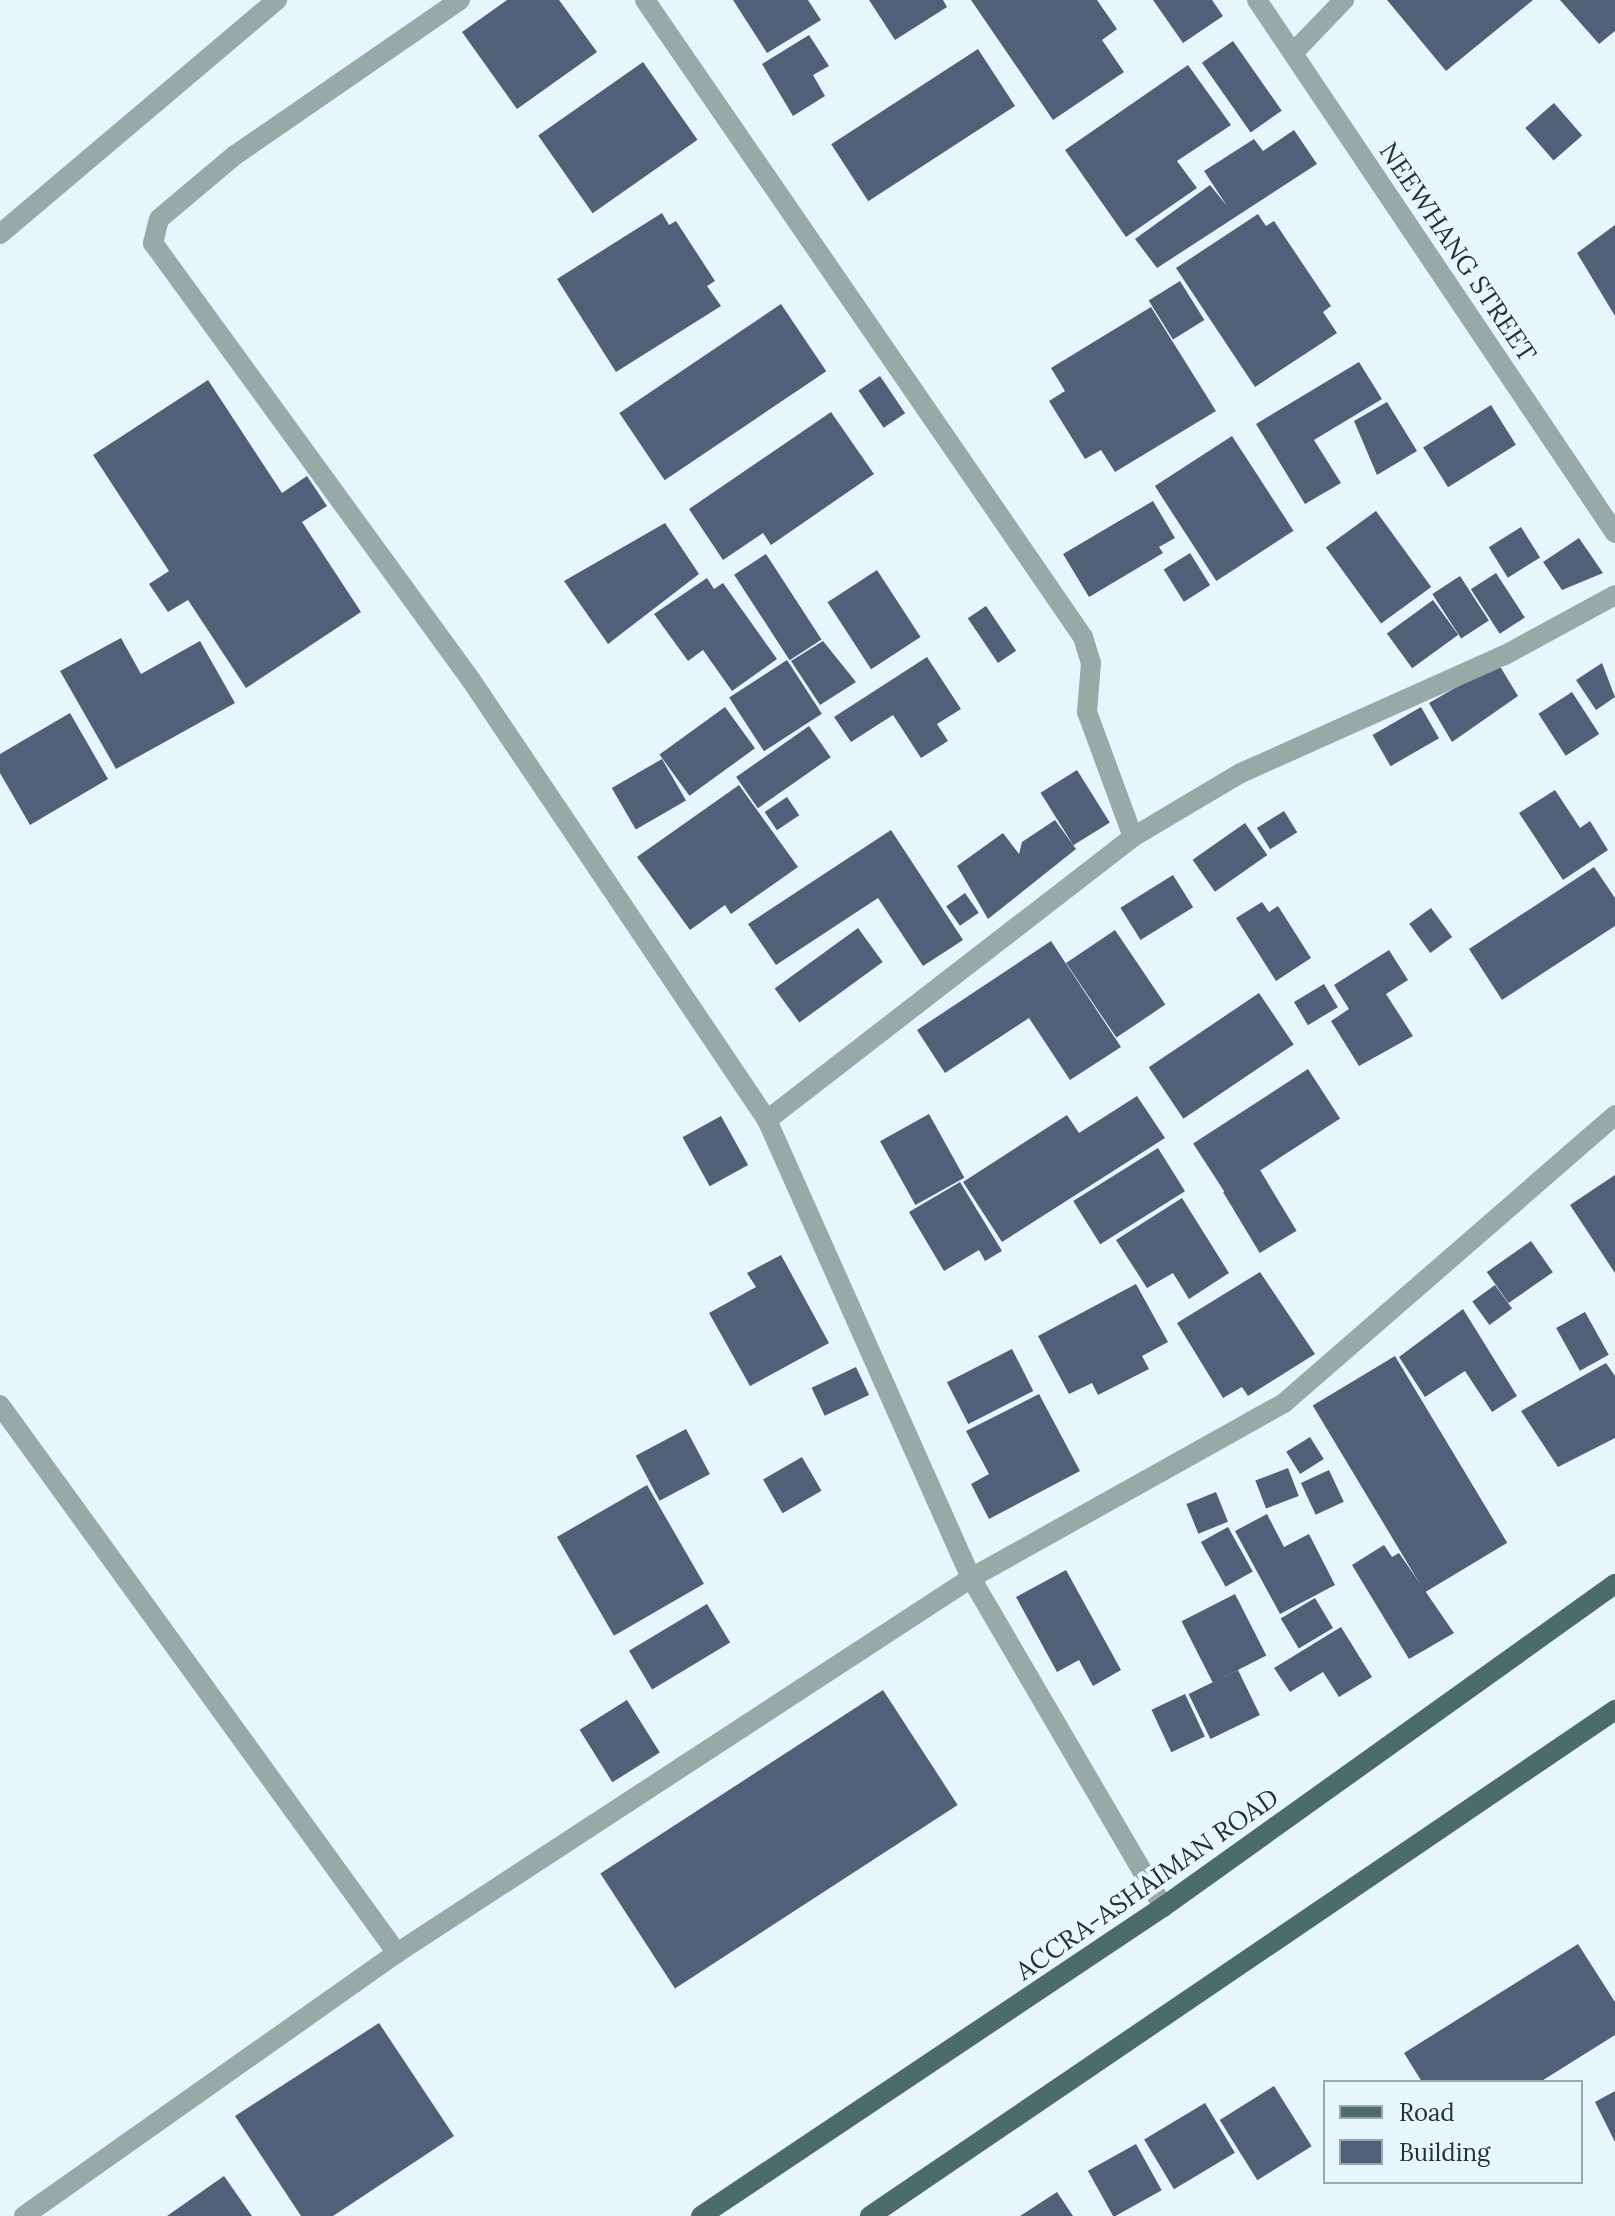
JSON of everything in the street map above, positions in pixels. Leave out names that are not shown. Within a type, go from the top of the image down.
[{"type":"main road","name":"ACCRA-ASHAIMAN ROAD","points":[[701,2216],[1163,1907],[1615,1584]]},
{"type":"main road","points":[[870,2216],[1615,1710]]},
{"type":"street","points":[[0,234],[277,0]]},
{"type":"street","points":[[460,0],[235,155],[159,219],[153,243],[471,680],[767,1120],[971,1578],[1163,1907]]},
{"type":"street","points":[[645,0],[1083,637],[1091,663],[1087,712],[1133,837]]},
{"type":"street","name":"NEEWHANG STREET","points":[[1257,0],[1615,533]]},
{"type":"street","points":[[1293,53],[1344,0]]},
{"type":"street","points":[[767,1120],[1133,837],[1241,773],[1505,655],[1615,595]]},
{"type":"street","points":[[24,2216],[397,1953],[971,1578],[1284,1403],[1615,1115]]},
{"type":"street","points":[[0,1405],[397,1953]]},
{"type":"building","points":[[507,0],[559,0],[597,52],[517,109],[462,32]]},
{"type":"building","points":[[733,0],[808,0],[821,20],[767,53]]},
{"type":"building","points":[[869,0],[943,0],[947,7],[895,40]]},
{"type":"building","points":[[971,0],[1097,0],[1117,29],[1102,40],[1124,72],[1053,120]]},
{"type":"building","points":[[1153,0],[1212,0],[1223,16],[1183,43]]},
{"type":"building","points":[[1387,0],[1533,0],[1446,71]]},
{"type":"building","points":[[1560,0],[1615,0],[1615,31],[1599,44]]},
{"type":"building","points":[[809,35],[829,66],[813,75],[825,96],[793,116],[762,64]]},
{"type":"building","points":[[1233,41],[1282,111],[1251,132],[1202,63]]},
{"type":"building","points":[[978,49],[1015,106],[868,201],[831,144]]},
{"type":"building","points":[[643,62],[697,140],[593,213],[538,135]]},
{"type":"building","points":[[1188,65],[1231,125],[1177,161],[1197,188],[1126,237],[1065,150]]},
{"type":"building","points":[[1554,103],[1582,135],[1554,160],[1525,128]]},
{"type":"building","points":[[1294,130],[1317,164],[1157,268],[1135,239],[1210,185],[1227,206],[1204,171],[1254,139],[1263,151]]},
{"type":"building","points":[[662,213],[669,225],[676,221],[715,281],[707,286],[721,306],[616,372],[557,279]]},
{"type":"building","points":[[1258,214],[1266,226],[1274,221],[1331,306],[1323,312],[1337,333],[1255,387],[1176,268]]},
{"type":"building","points":[[1615,225],[1615,316],[1577,253]]},
{"type":"building","points":[[1180,281],[1204,320],[1173,340],[1149,301]]},
{"type":"building","points":[[781,304],[826,371],[665,480],[619,413]]},
{"type":"building","points":[[1151,307],[1216,411],[1115,472],[1101,450],[1085,459],[1049,401],[1065,391],[1051,368]]},
{"type":"building","points":[[1359,362],[1382,399],[1314,440],[1341,483],[1305,504],[1256,424]]},
{"type":"building","points":[[880,376],[905,413],[884,428],[858,391]]},
{"type":"building","points":[[208,380],[282,493],[307,476],[327,506],[302,522],[361,612],[246,688],[188,600],[168,612],[149,584],[169,571],[93,455]]},
{"type":"building","points":[[1387,402],[1417,451],[1377,475],[1354,421]]},
{"type":"building","points":[[1491,405],[1516,445],[1448,487],[1423,447]]},
{"type":"building","points":[[831,412],[874,474],[771,545],[763,533],[723,560],[689,509]]},
{"type":"building","points":[[1232,436],[1294,531],[1216,581],[1155,486]]},
{"type":"building","points":[[1153,501],[1175,538],[1159,547],[1163,553],[1089,597],[1063,554]]},
{"type":"building","points":[[1376,511],[1431,587],[1381,623],[1326,547]]},
{"type":"building","points":[[665,523],[699,574],[608,644],[564,581]]},
{"type":"building","points":[[1521,527],[1540,558],[1508,578],[1489,547]]},
{"type":"building","points":[[1579,538],[1603,573],[1562,590],[1543,562]]},
{"type":"building","points":[[1190,553],[1210,585],[1184,602],[1164,569]]},
{"type":"building","points":[[766,554],[822,640],[790,660],[734,575]]},
{"type":"building","points":[[877,570],[921,637],[871,669],[828,602]]},
{"type":"building","points":[[1496,573],[1525,617],[1500,634],[1471,589]]},
{"type":"building","points":[[1460,576],[1489,620],[1461,638],[1432,594]]},
{"type":"building","points":[[707,578],[714,589],[723,583],[777,659],[732,691],[703,650],[688,661],[654,614]]},
{"type":"building","points":[[1433,600],[1458,635],[1412,668],[1387,634]]},
{"type":"building","points":[[986,606],[1016,651],[998,663],[968,618]]},
{"type":"building","points":[[121,638],[141,674],[200,641],[235,703],[116,769],[60,671]]},
{"type":"building","points":[[823,641],[856,682],[820,705],[791,661]]},
{"type":"building","points":[[927,657],[961,709],[937,724],[948,741],[921,758],[893,715],[851,742],[834,717]]},
{"type":"building","points":[[787,660],[822,714],[764,751],[729,698]]},
{"type":"building","points":[[1498,663],[1518,696],[1452,742],[1429,703]]},
{"type":"building","points":[[1602,663],[1615,697],[1596,710],[1576,680]]},
{"type":"building","points":[[1572,692],[1599,734],[1566,756],[1538,714]]},
{"type":"building","points":[[725,707],[755,748],[689,796],[659,755]]},
{"type":"building","points":[[1421,707],[1439,738],[1391,766],[1373,735]]},
{"type":"building","points":[[70,713],[108,779],[30,825],[0,773],[0,754]]},
{"type":"building","points":[[809,726],[831,757],[758,808],[736,777]]},
{"type":"building","points":[[662,759],[686,801],[636,830],[612,788]]},
{"type":"building","points":[[1077,770],[1110,823],[1073,845],[1041,793]]},
{"type":"building","points":[[739,785],[798,867],[731,914],[725,905],[690,930],[637,857]]},
{"type":"building","points":[[1555,790],[1580,828],[1590,821],[1608,850],[1563,880],[1519,813]]},
{"type":"building","points":[[787,797],[799,815],[777,830],[765,812]]},
{"type":"building","points":[[1284,811],[1297,832],[1270,849],[1257,828]]},
{"type":"building","points":[[1055,820],[1076,849],[988,919],[957,866],[1003,833],[1019,854],[1022,842]]},
{"type":"building","points":[[1245,823],[1267,855],[1215,892],[1193,860]]},
{"type":"building","points":[[891,830],[963,940],[923,966],[878,898],[776,965],[748,924]]},
{"type":"building","points":[[1594,867],[1615,898],[1615,926],[1502,1000],[1469,949]]},
{"type":"building","points":[[1173,875],[1193,907],[1141,940],[1120,908]]},
{"type":"building","points":[[965,893],[979,913],[960,926],[946,906]]},
{"type":"building","points":[[1262,902],[1269,912],[1278,906],[1311,958],[1276,981],[1236,918]]},
{"type":"building","points":[[1431,908],[1452,937],[1430,953],[1409,924]]},
{"type":"building","points":[[858,928],[883,962],[799,1023],[775,989]]},
{"type":"building","points":[[1115,930],[1165,1005],[1116,1038],[1066,963]]},
{"type":"building","points":[[1051,941],[1121,1047],[1070,1080],[1029,1018],[945,1073],[917,1030]]},
{"type":"building","points":[[1389,950],[1408,980],[1386,994],[1413,1036],[1359,1066],[1331,1021],[1349,1009],[1334,985]]},
{"type":"building","points":[[1324,984],[1338,1007],[1308,1025],[1294,1002]]},
{"type":"building","points":[[1259,993],[1294,1044],[1183,1119],[1149,1067]]},
{"type":"building","points":[[1308,1069],[1340,1118],[1225,1193],[1193,1144]]},
{"type":"building","points":[[1137,1096],[1165,1138],[1002,1242],[963,1182],[1067,1115],[1079,1133]]},
{"type":"building","points":[[929,1114],[964,1178],[915,1205],[880,1141]]},
{"type":"building","points":[[721,1116],[748,1165],[710,1186],[683,1137]]},
{"type":"building","points":[[1158,1148],[1185,1191],[1100,1244],[1073,1201]]},
{"type":"building","points":[[1260,1170],[1297,1231],[1260,1253],[1223,1192]]},
{"type":"building","points":[[1615,1175],[1615,1273],[1570,1205]]},
{"type":"building","points":[[960,1182],[1002,1251],[985,1261],[979,1250],[944,1271],[909,1212]]},
{"type":"building","points":[[1182,1198],[1229,1273],[1189,1299],[1173,1273],[1147,1288],[1116,1240]]},
{"type":"building","points":[[1531,1241],[1553,1272],[1509,1303],[1487,1272]]},
{"type":"building","points":[[781,1255],[829,1343],[750,1386],[709,1313],[756,1287],[747,1273]]},
{"type":"building","points":[[1260,1272],[1315,1354],[1248,1396],[1242,1387],[1223,1398],[1177,1323]]},
{"type":"building","points":[[1136,1284],[1168,1342],[1142,1356],[1149,1369],[1098,1395],[1092,1383],[1069,1394],[1038,1336]]},
{"type":"building","points":[[1495,1285],[1512,1308],[1489,1325],[1472,1301]]},
{"type":"building","points":[[1463,1309],[1517,1396],[1492,1412],[1465,1371],[1425,1397],[1399,1357]]},
{"type":"building","points":[[1585,1312],[1609,1355],[1580,1371],[1556,1328]]},
{"type":"building","points":[[1012,1349],[1033,1391],[968,1424],[947,1382]]},
{"type":"building","points":[[1395,1356],[1507,1543],[1425,1592],[1313,1405]]},
{"type":"building","points":[[1606,1363],[1615,1376],[1615,1438],[1558,1467],[1521,1411]]},
{"type":"building","points":[[856,1367],[869,1395],[825,1416],[812,1388]]},
{"type":"building","points":[[1039,1394],[1080,1471],[989,1519],[971,1484],[989,1474],[966,1431]]},
{"type":"building","points":[[686,1429],[710,1474],[660,1501],[636,1456]]},
{"type":"building","points":[[1310,1437],[1324,1459],[1300,1474],[1286,1452]]},
{"type":"building","points":[[802,1457],[822,1491],[783,1513],[763,1480]]},
{"type":"building","points":[[1288,1468],[1299,1496],[1266,1509],[1255,1481]]},
{"type":"building","points":[[1329,1470],[1344,1502],[1316,1515],[1301,1483]]},
{"type":"building","points":[[647,1485],[704,1584],[614,1636],[557,1537]]},
{"type":"building","points":[[1216,1492],[1228,1522],[1198,1534],[1186,1504]]},
{"type":"building","points":[[1267,1514],[1284,1547],[1309,1534],[1335,1585],[1280,1614],[1235,1531]]},
{"type":"building","points":[[1228,1527],[1253,1572],[1226,1587],[1201,1542]]},
{"type":"building","points":[[1384,1545],[1392,1557],[1399,1553],[1454,1633],[1409,1659],[1352,1565]]},
{"type":"building","points":[[1066,1570],[1121,1670],[1093,1686],[1079,1660],[1057,1672],[1016,1597]]},
{"type":"building","points":[[1235,1594],[1266,1655],[1213,1683],[1182,1621]]},
{"type":"building","points":[[1315,1598],[1333,1628],[1299,1649],[1281,1619]]},
{"type":"building","points":[[707,1604],[730,1643],[652,1689],[629,1651]]},
{"type":"building","points":[[1341,1627],[1372,1677],[1339,1697],[1323,1672],[1290,1692],[1274,1668]]},
{"type":"building","points":[[1238,1670],[1260,1715],[1210,1739],[1189,1694]]},
{"type":"building","points":[[883,1690],[958,1805],[675,1988],[600,1874]]},
{"type":"building","points":[[1185,1694],[1205,1737],[1171,1752],[1151,1710]]},
{"type":"building","points":[[627,1700],[660,1753],[612,1782],[580,1730]]},
{"type":"building","points":[[1578,1944],[1615,2002],[1615,2035],[1543,2080],[1421,2080],[1404,2053]]},
{"type":"building","points":[[379,2023],[454,2136],[333,2216],[301,2216],[235,2116]]},
{"type":"building","points":[[1274,2086],[1312,2146],[1257,2180],[1220,2120]]},
{"type":"building","points":[[1615,2091],[1615,2142],[1595,2102]]},
{"type":"building","points":[[1205,2103],[1235,2153],[1174,2189],[1144,2140]]},
{"type":"building","points":[[1136,2144],[1162,2190],[1113,2216],[1088,2171]]},
{"type":"building","points":[[224,2176],[252,2216],[167,2216]]},
{"type":"building","points":[[1057,2192],[1073,2216],[1020,2216]]}]
